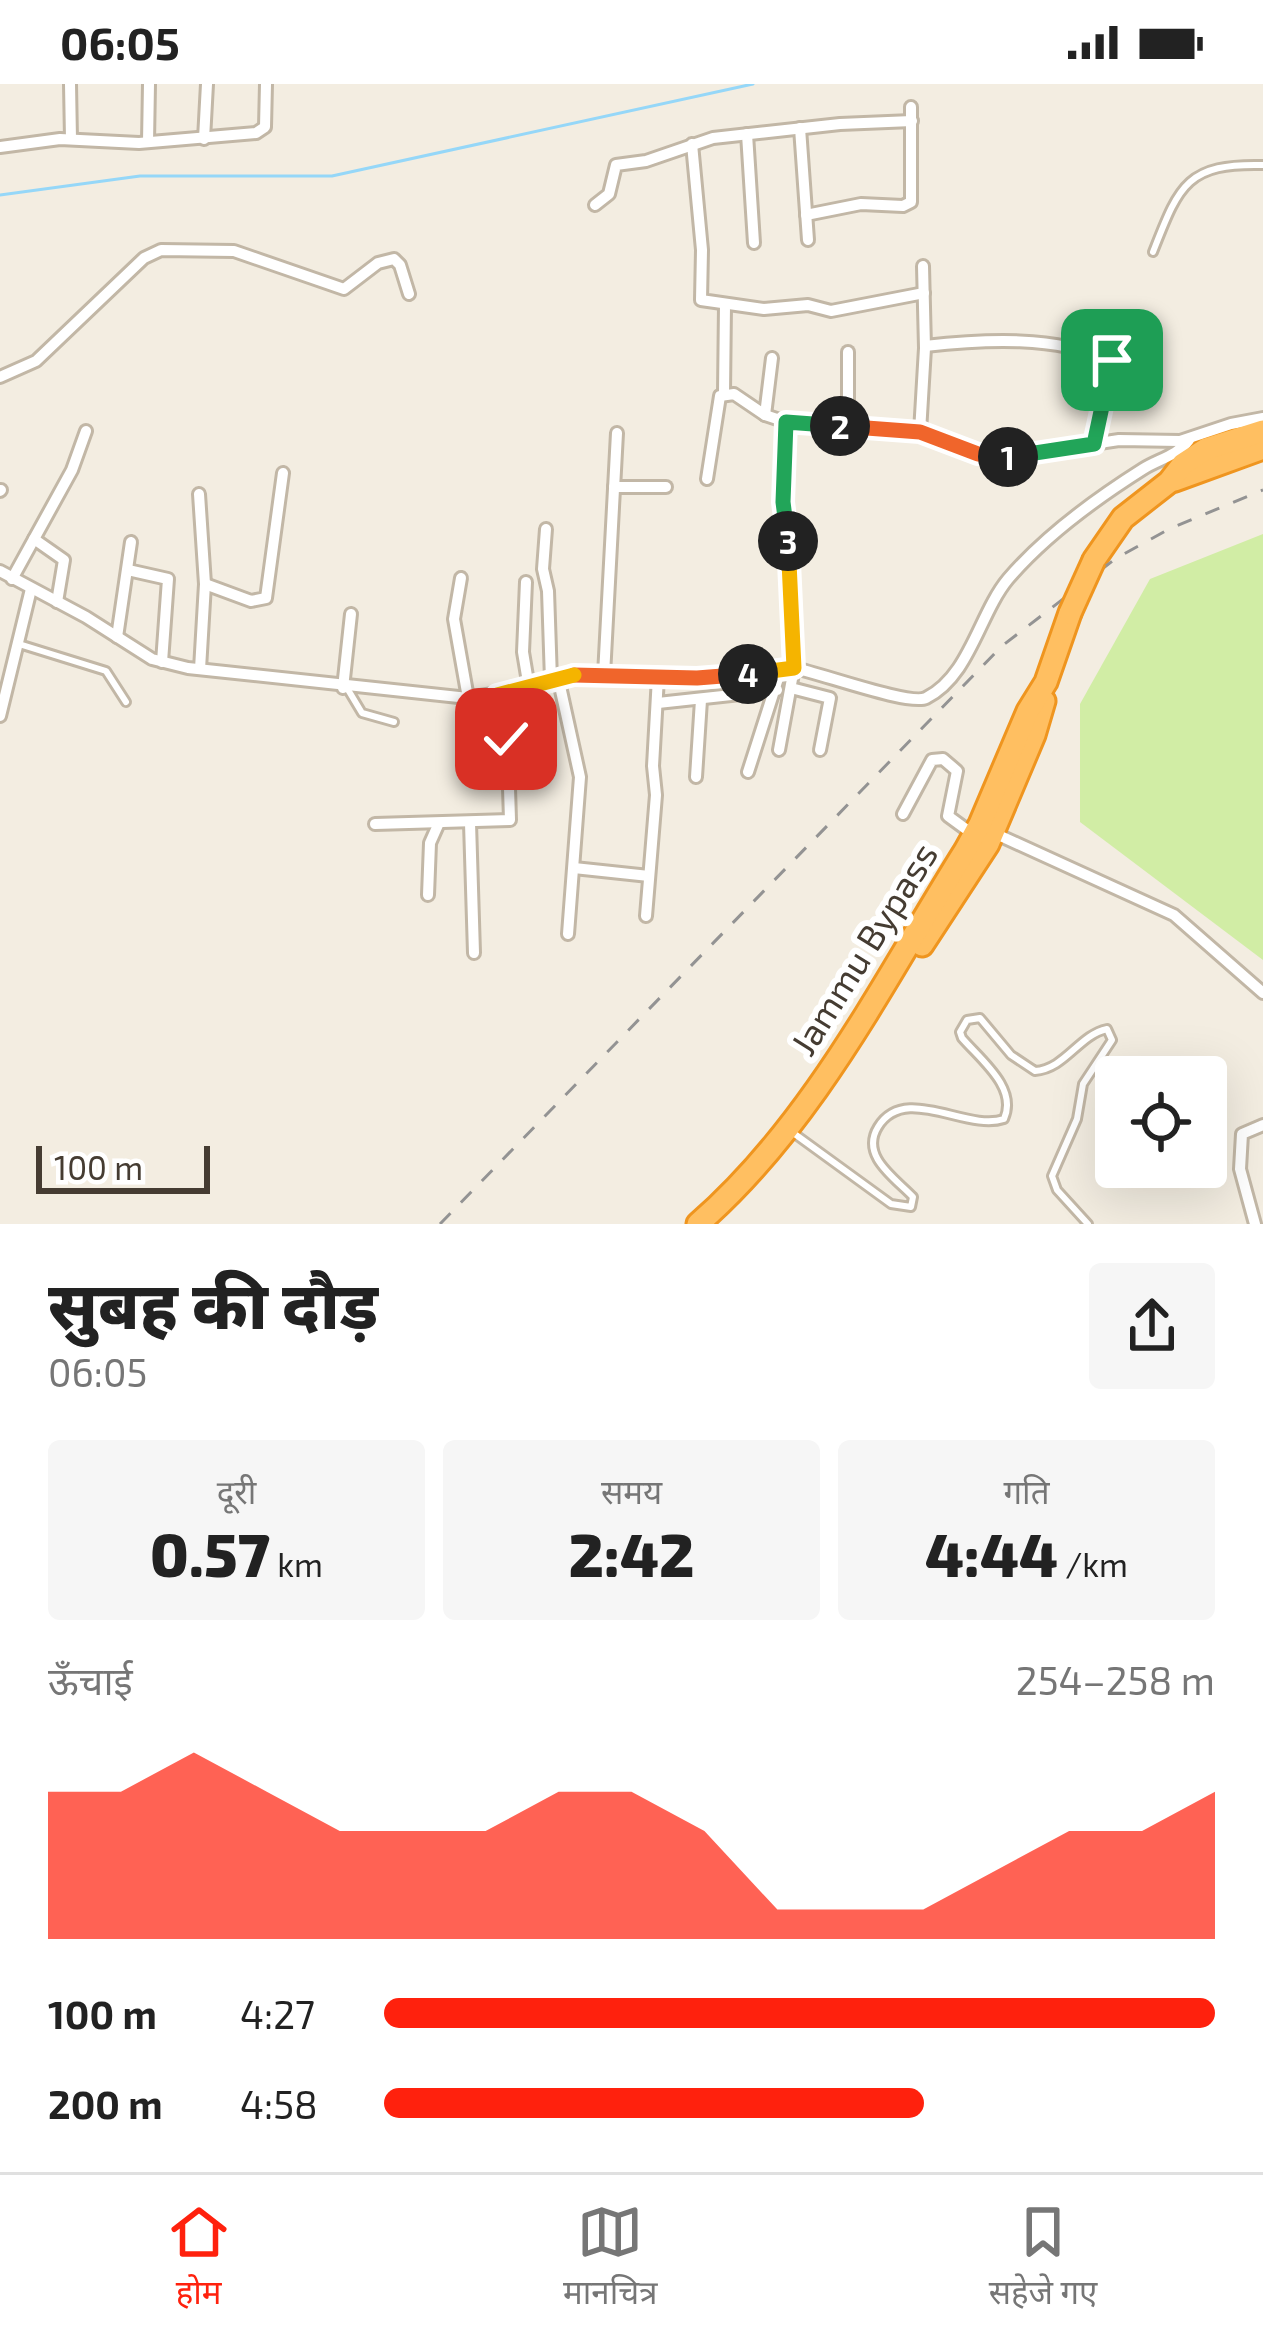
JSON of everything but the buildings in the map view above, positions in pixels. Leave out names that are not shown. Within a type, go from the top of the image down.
[{"type":"highway","name":"Jammu Bypass","points":[[719,1224],[750,1197],[795,1134],[984,834],[1042,713],[1046,682],[1094,560],[1123,518],[1169,482],[1183,464],[1206,449],[1263,431]]},
{"type":"highway","name":"Jammu Bypass","points":[[1169,482],[1263,448]]},
{"type":"highway","name":"Jammu Bypass","points":[[698,1224],[795,1134]]},
{"type":"street","points":[[70,84],[70,139]]},
{"type":"street","points":[[148,142],[149,84]]},
{"type":"street","points":[[204,139],[207,84]]},
{"type":"street","points":[[0,147],[70,139],[204,139],[263,130],[266,84]]},
{"type":"street","points":[[806,214],[861,204],[903,206],[911,202],[911,107]]},
{"type":"street","points":[[595,205],[609,194],[616,165],[692,144],[800,128],[912,121]]},
{"type":"street","points":[[800,128],[808,240]]},
{"type":"street","points":[[747,134],[754,243]]},
{"type":"street","points":[[692,144],[702,250],[699,296],[704,302],[764,309],[808,305],[831,311],[924,292]]},
{"type":"street","points":[[0,377],[36,361],[144,258],[169,248],[234,251],[344,289],[378,263],[394,259],[409,294]]},
{"type":"street","points":[[920,432],[923,266]]},
{"type":"street","points":[[707,479],[715,408],[724,394],[725,305]]},
{"type":"street","points":[[925,346],[982,340],[1064,345],[1112,360],[1094,444]]},
{"type":"street","points":[[848,352],[848,427]]},
{"type":"street","points":[[765,415],[772,358]]},
{"type":"street","points":[[724,394],[734,394],[765,415],[786,422],[920,432],[990,457],[1094,444],[1189,440],[1263,418]]},
{"type":"street","points":[[779,750],[785,680],[786,422]]},
{"type":"street","points":[[12,578],[72,470],[86,431]]},
{"type":"street","points":[[604,675],[617,433]]},
{"type":"street","points":[[658,691],[719,678],[845,680],[903,700],[927,698],[957,667],[1007,580],[1028,559],[1142,469],[1177,453],[1189,440]]},
{"type":"street","points":[[206,584],[251,601],[266,598],[283,472]]},
{"type":"street","points":[[614,487],[666,487]]},
{"type":"street","points":[[199,494],[206,584],[200,669]]},
{"type":"street","points":[[546,529],[543,569],[557,682],[580,777],[568,934]]},
{"type":"street","points":[[34,539],[64,560],[57,602]]},
{"type":"street","points":[[117,638],[131,542]]},
{"type":"street","points":[[128,570],[168,579],[162,662]]},
{"type":"street","points":[[0,571],[162,662],[200,669],[499,704],[529,688],[604,675],[701,700],[785,680],[830,698],[820,750]]},
{"type":"street","points":[[461,578],[454,619],[468,698]]},
{"type":"street","points":[[526,582],[523,652],[529,688]]},
{"type":"street","points":[[0,713],[32,589]]},
{"type":"street","points":[[345,688],[351,614]]},
{"type":"street","points":[[748,772],[785,680]]},
{"type":"street","points":[[646,916],[658,691]]},
{"type":"street","points":[[696,777],[701,700]]},
{"type":"street","points":[[376,824],[505,823],[511,817],[508,755],[499,704]]},
{"type":"street","points":[[903,814],[933,760],[943,759],[957,771],[948,816],[1174,915],[1263,993]]},
{"type":"street","points":[[470,823],[474,953]]},
{"type":"street","points":[[428,896],[431,837],[438,825]]},
{"type":"street","points":[[574,868],[650,876]]},
{"type":"street","points":[[1255,1224],[1240,1169],[1239,1141],[1250,1128],[1263,1124]]},
{"type":"lane","points":[[1153,252],[1183,184],[1213,167],[1263,165]]},
{"type":"lane","points":[[16,644],[106,671],[126,702]]},
{"type":"lane","points":[[345,688],[362,713],[394,722]]},
{"type":"lane","points":[[795,1134],[891,1204],[911,1207],[913,1197],[881,1166],[872,1148],[877,1128],[886,1118],[918,1108],[989,1123],[1008,1113],[1004,1090],[962,1038],[967,1020],[980,1018],[1011,1055],[1035,1071],[1052,1069],[1097,1031],[1107,1029],[1112,1035],[1110,1044],[1082,1084],[1077,1119],[1052,1176],[1057,1190],[1088,1224]]},
{"type":"green space","points":[[1263,534],[1263,960],[1080,822],[1080,704],[1150,579]]},
{"type":"waterway","points":[[0,195],[140,176],[332,176],[753,84]]},
{"type":"railway","points":[[440,1224],[1002,646],[1115,559],[1169,529],[1263,490]]},
{"type":"route","points":[[506,739],[497,695],[558,677],[719,678],[794,668],[782,472],[786,422],[920,432],[990,457],[1069,449],[1094,444],[1112,360]]}]
